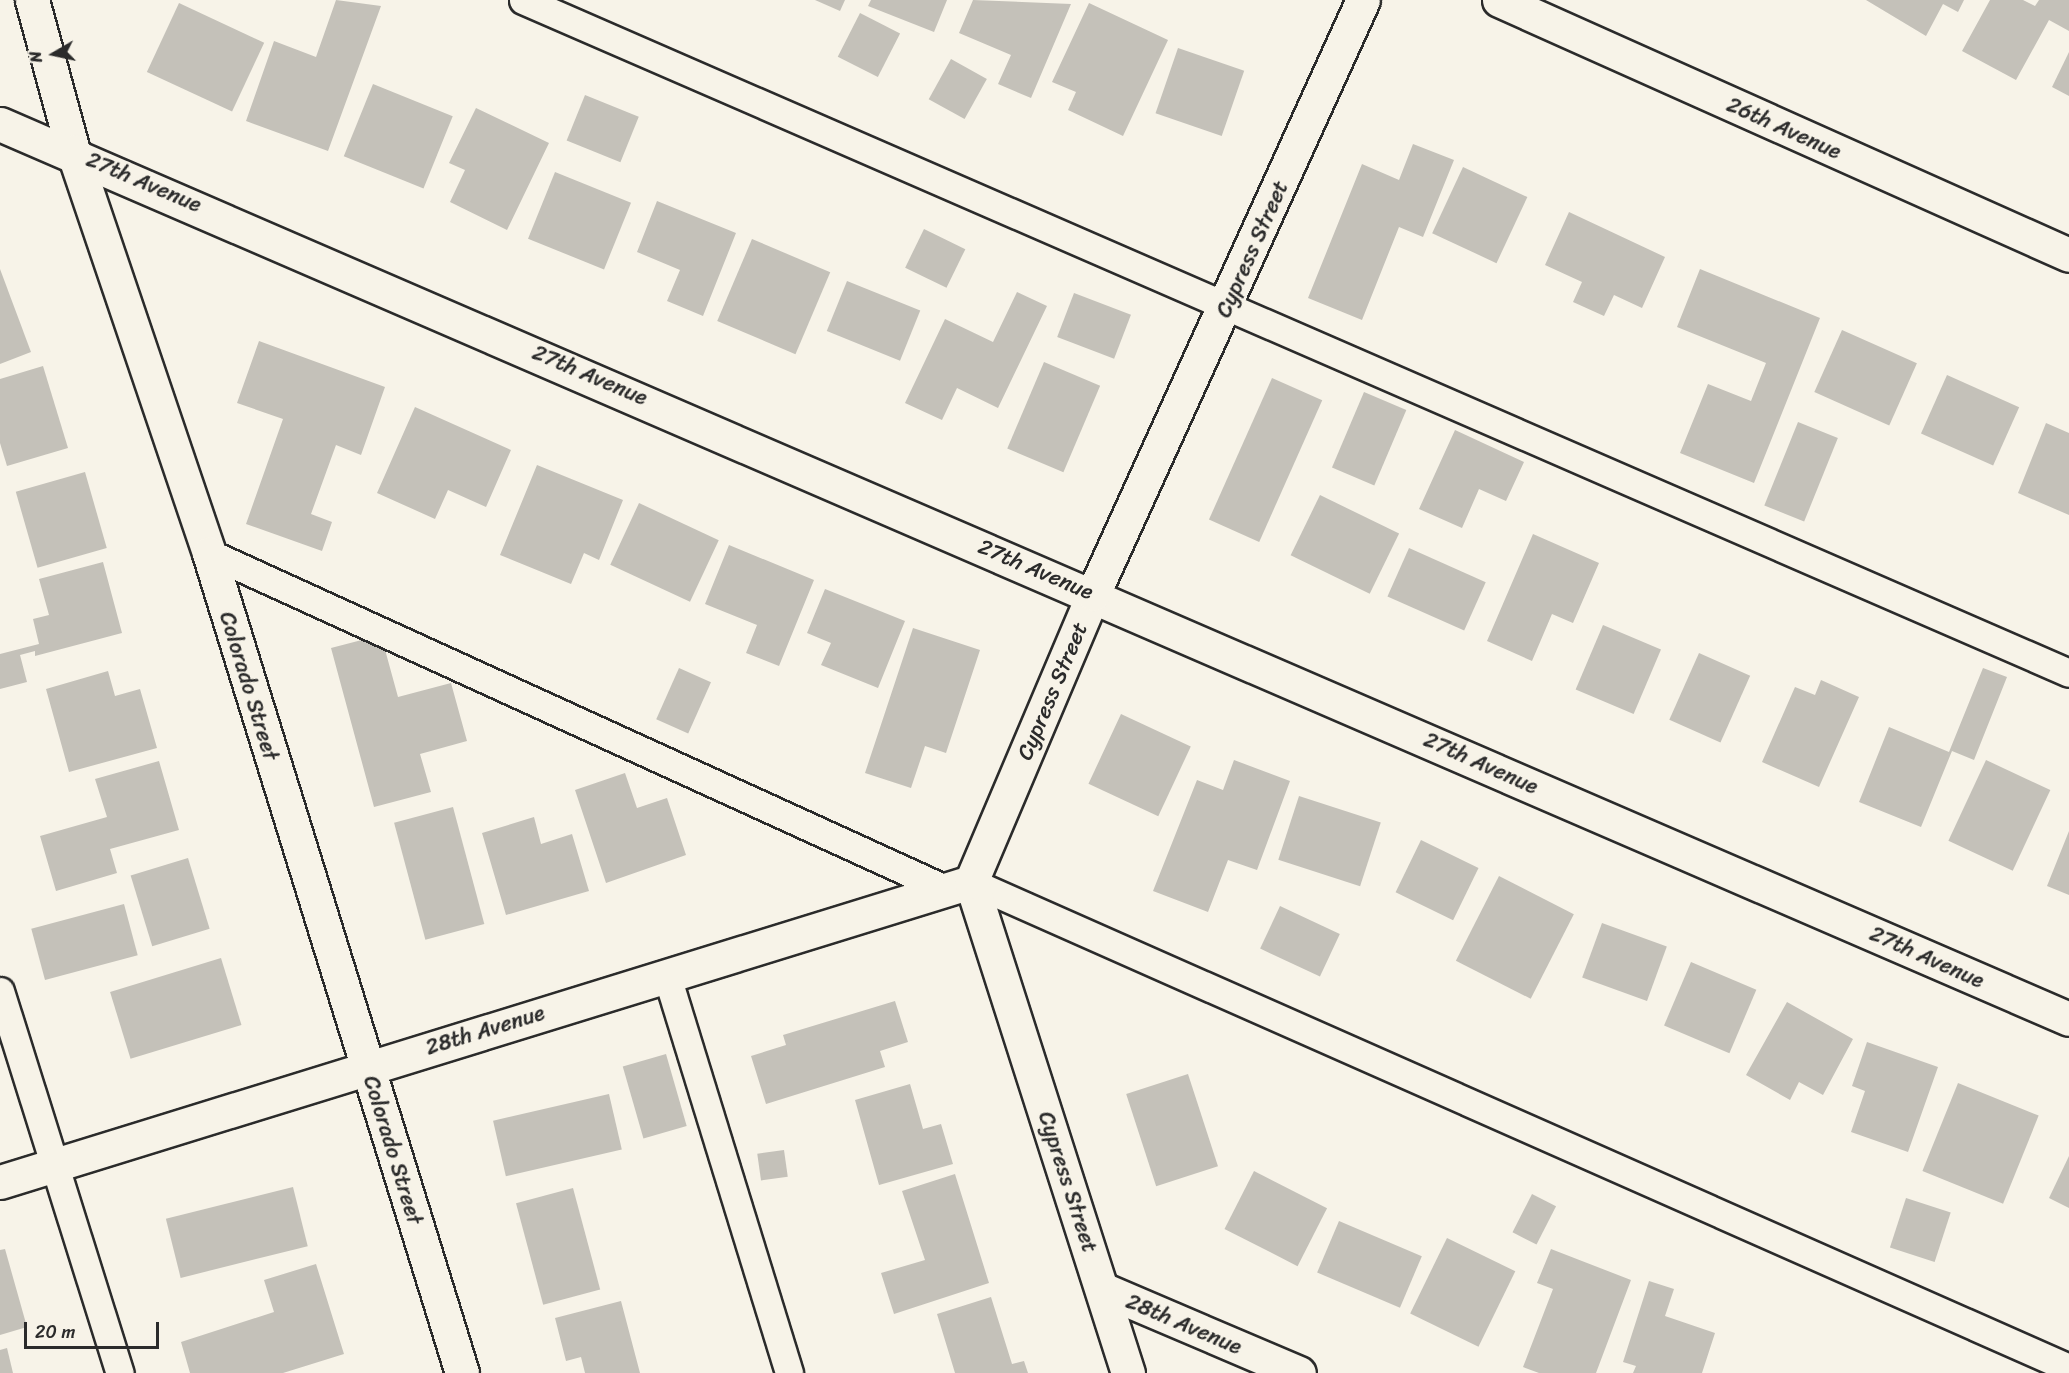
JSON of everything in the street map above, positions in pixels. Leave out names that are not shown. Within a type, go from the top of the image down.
[{"type":"street","name":"Colorado Street","points":[[32,0],[73,151],[208,553],[462,1373]]},
{"type":"street","name":"Cypress Street","points":[[1128,1373],[1102,1289],[957,885],[1226,307],[1363,0]]},
{"type":"street","name":"26th Avenue","points":[[1499,0],[2069,255]]},
{"type":"street","name":"27th Avenue","points":[[0,124],[73,151],[2069,1020]]},
{"type":"street","name":"28th Avenue","points":[[0,1182],[367,1066],[667,976],[957,885]]},
{"type":"street","name":"28th Avenue","points":[[1102,1289],[1299,1373]]},
{"type":"lane","points":[[524,0],[2069,673]]},
{"type":"lane","points":[[208,553],[957,885],[2069,1368]]},
{"type":"lane","points":[[667,976],[789,1373]]},
{"type":"lane","points":[[0,991],[57,1165],[120,1373]]},
{"type":"building","points":[[336,0],[381,6],[328,151],[246,121],[274,41],[316,57]]},
{"type":"building","points":[[815,0],[845,0],[840,11]]},
{"type":"building","points":[[871,0],[947,0],[934,32],[868,6]]},
{"type":"building","points":[[973,0],[1071,4],[1031,98],[998,84],[1011,55],[959,33]]},
{"type":"building","points":[[1866,0],[1964,0],[1958,12],[1943,4],[1926,36]]},
{"type":"building","points":[[1990,0],[2023,0],[2035,6],[2039,0],[2069,0],[2069,31],[2049,20],[2016,80],[1962,51]]},
{"type":"building","points":[[179,3],[264,43],[232,112],[147,72]]},
{"type":"building","points":[[1089,3],[1168,40],[1123,136],[1068,110],[1076,92],[1052,82]]},
{"type":"building","points":[[860,13],[900,33],[878,77],[838,57]]},
{"type":"building","points":[[1178,48],[1244,71],[1222,136],[1156,113]]},
{"type":"building","points":[[2069,52],[2069,96],[2052,87]]},
{"type":"building","points":[[951,59],[987,79],[965,119],[929,99]]},
{"type":"building","points":[[373,84],[453,116],[424,189],[344,156]]},
{"type":"building","points":[[585,95],[639,117],[620,162],[567,140]]},
{"type":"building","points":[[476,108],[549,143],[507,230],[450,202],[465,170],[449,163]]},
{"type":"building","points":[[1413,144],[1454,160],[1423,237],[1399,227],[1362,320],[1308,298],[1362,164],[1399,180]]},
{"type":"building","points":[[1463,167],[1527,197],[1496,263],[1432,233]]},
{"type":"building","points":[[555,172],[631,203],[604,269],[528,239]]},
{"type":"building","points":[[657,201],[736,233],[703,316],[667,301],[680,270],[637,252]]},
{"type":"building","points":[[1569,212],[1665,257],[1642,308],[1614,295],[1604,316],[1573,302],[1582,282],[1545,265]]},
{"type":"building","points":[[924,229],[965,249],[946,288],[905,268]]},
{"type":"building","points":[[752,239],[830,272],[795,354],[717,321]]},
{"type":"building","points":[[0,269],[31,352],[0,364]]},
{"type":"building","points":[[1700,269],[1820,318],[1754,483],[1680,453],[1708,384],[1751,401],[1766,363],[1677,327]]},
{"type":"building","points":[[847,281],[920,311],[900,361],[827,331]]},
{"type":"building","points":[[1017,292],[1047,306],[998,408],[957,388],[942,420],[905,403],[945,319],[993,342]]},
{"type":"building","points":[[1074,293],[1131,315],[1114,359],[1057,337]]},
{"type":"building","points":[[1842,330],[1917,363],[1889,425],[1814,392]]},
{"type":"building","points":[[259,341],[385,387],[361,455],[336,445],[311,514],[332,522],[322,551],[246,524],[283,419],[237,403]]},
{"type":"building","points":[[1044,362],[1100,386],[1063,472],[1007,449]]},
{"type":"building","points":[[43,366],[68,448],[7,466],[0,443],[0,379]]},
{"type":"building","points":[[1947,375],[2019,407],[1993,466],[1921,433]]},
{"type":"building","points":[[1272,378],[1322,400],[1259,542],[1209,520]]},
{"type":"building","points":[[1364,392],[1406,410],[1374,485],[1332,467]]},
{"type":"building","points":[[415,407],[511,450],[486,507],[448,490],[435,519],[377,493]]},
{"type":"building","points":[[1798,422],[1838,438],[1804,522],[1764,505]]},
{"type":"building","points":[[2046,423],[2069,433],[2069,515],[2018,493]]},
{"type":"building","points":[[1455,430],[1524,462],[1506,501],[1479,489],[1462,528],[1419,509]]},
{"type":"building","points":[[537,465],[623,500],[599,560],[584,553],[571,584],[500,555]]},
{"type":"building","points":[[85,472],[107,548],[38,568],[16,492]]},
{"type":"building","points":[[1320,495],[1399,534],[1370,594],[1291,555]]},
{"type":"building","points":[[639,503],[719,540],[690,602],[610,565]]},
{"type":"building","points":[[1533,534],[1599,563],[1573,623],[1552,614],[1532,661],[1487,641]]},
{"type":"building","points":[[729,545],[814,580],[779,666],[746,653],[757,625],[705,604]]},
{"type":"building","points":[[1409,548],[1486,582],[1464,631],[1387,596]]},
{"type":"building","points":[[103,562],[122,633],[35,656],[35,651],[20,655],[27,682],[0,689],[0,654],[39,644],[33,619],[49,615],[39,579]]},
{"type":"building","points":[[825,589],[905,621],[878,688],[821,665],[831,643],[807,633]]},
{"type":"building","points":[[1603,625],[1661,650],[1634,714],[1576,689]]},
{"type":"building","points":[[913,628],[980,650],[946,753],[925,746],[911,788],[865,773]]},
{"type":"building","points":[[381,635],[398,697],[451,683],[467,741],[420,754],[431,792],[374,807],[331,648]]},
{"type":"building","points":[[1699,653],[1750,676],[1720,742],[1669,720]]},
{"type":"building","points":[[679,668],[711,682],[688,733],[656,719]]},
{"type":"building","points":[[1983,668],[2007,677],[1974,760],[1952,751],[1921,827],[1859,802],[1889,727],[1949,752]]},
{"type":"building","points":[[108,671],[115,696],[140,689],[157,748],[69,772],[46,689]]},
{"type":"building","points":[[1821,680],[1859,697],[1819,787],[1762,762],[1795,687],[1815,695]]},
{"type":"building","points":[[1121,714],[1191,747],[1158,816],[1088,784]]},
{"type":"building","points":[[1234,760],[1290,781],[1257,870],[1228,860],[1208,912],[1153,891],[1197,780],[1223,790]]},
{"type":"building","points":[[1986,760],[2050,790],[2013,871],[1948,841]]},
{"type":"building","points":[[159,761],[179,830],[110,849],[117,873],[56,891],[40,836],[107,817],[95,779]]},
{"type":"building","points":[[625,773],[637,808],[667,798],[686,855],[606,883],[575,790]]},
{"type":"building","points":[[1299,796],[1381,823],[1360,886],[1278,860]]},
{"type":"building","points":[[453,807],[484,924],[425,940],[394,823]]},
{"type":"building","points":[[534,817],[541,844],[572,834],[589,891],[506,915],[482,833]]},
{"type":"building","points":[[2069,831],[2069,895],[2047,886]]},
{"type":"building","points":[[1421,840],[1479,868],[1453,920],[1396,892]]},
{"type":"building","points":[[188,858],[210,929],[152,946],[131,876]]},
{"type":"building","points":[[1499,876],[1574,914],[1531,999],[1456,961]]},
{"type":"building","points":[[124,904],[138,955],[45,980],[31,929]]},
{"type":"building","points":[[1280,906],[1340,934],[1320,976],[1260,949]]},
{"type":"building","points":[[1602,923],[1667,947],[1647,1001],[1582,978]]},
{"type":"building","points":[[221,958],[241,1025],[131,1059],[110,992]]},
{"type":"building","points":[[1691,962],[1756,990],[1729,1053],[1664,1026]]},
{"type":"building","points":[[895,1001],[908,1042],[880,1051],[885,1067],[766,1104],[751,1056],[786,1045],[783,1035]]},
{"type":"building","points":[[1787,1002],[1853,1039],[1823,1095],[1799,1082],[1790,1100],[1746,1075]]},
{"type":"building","points":[[1867,1042],[1938,1067],[1908,1152],[1851,1132],[1865,1091],[1852,1086]]},
{"type":"building","points":[[666,1054],[687,1126],[643,1138],[623,1066]]},
{"type":"building","points":[[1188,1074],[1218,1166],[1156,1186],[1126,1094]]},
{"type":"building","points":[[1958,1083],[2039,1116],[2003,1204],[1922,1171]]},
{"type":"building","points":[[910,1084],[923,1129],[941,1124],[953,1164],[879,1185],[855,1100]]},
{"type":"building","points":[[609,1094],[622,1150],[506,1176],[493,1121]]},
{"type":"building","points":[[784,1150],[788,1177],[761,1180],[757,1154]]},
{"type":"building","points":[[2069,1156],[2069,1208],[2049,1198]]},
{"type":"building","points":[[1254,1171],[1327,1208],[1298,1266],[1224,1229]]},
{"type":"building","points":[[955,1174],[989,1283],[894,1314],[881,1273],[925,1260],[902,1191]]},
{"type":"building","points":[[293,1187],[308,1246],[181,1278],[166,1219]]},
{"type":"building","points":[[573,1188],[600,1289],[543,1305],[516,1203]]},
{"type":"building","points":[[1532,1194],[1556,1206],[1537,1245],[1512,1232]]},
{"type":"building","points":[[1906,1198],[1951,1213],[1935,1262],[1890,1247]]},
{"type":"building","points":[[1339,1221],[1422,1256],[1400,1308],[1317,1273]]},
{"type":"building","points":[[1447,1238],[1515,1271],[1478,1347],[1410,1313]]},
{"type":"building","points":[[5,1249],[27,1327],[0,1335],[0,1250]]},
{"type":"building","points":[[1551,1249],[1631,1280],[1596,1373],[1539,1373],[1523,1367],[1553,1289],[1537,1283]]},
{"type":"building","points":[[316,1264],[344,1354],[283,1373],[190,1373],[181,1342],[274,1312],[264,1280]]},
{"type":"building","points":[[1649,1281],[1674,1289],[1665,1316],[1715,1333],[1702,1373],[1633,1373],[1636,1366],[1623,1362]]},
{"type":"building","points":[[991,1297],[1012,1364],[1024,1361],[1028,1373],[955,1373],[937,1314]]},
{"type":"building","points":[[621,1301],[640,1373],[585,1373],[581,1357],[566,1361],[555,1318]]},
{"type":"building","points":[[7,1348],[13,1373],[0,1373],[0,1350]]}]
